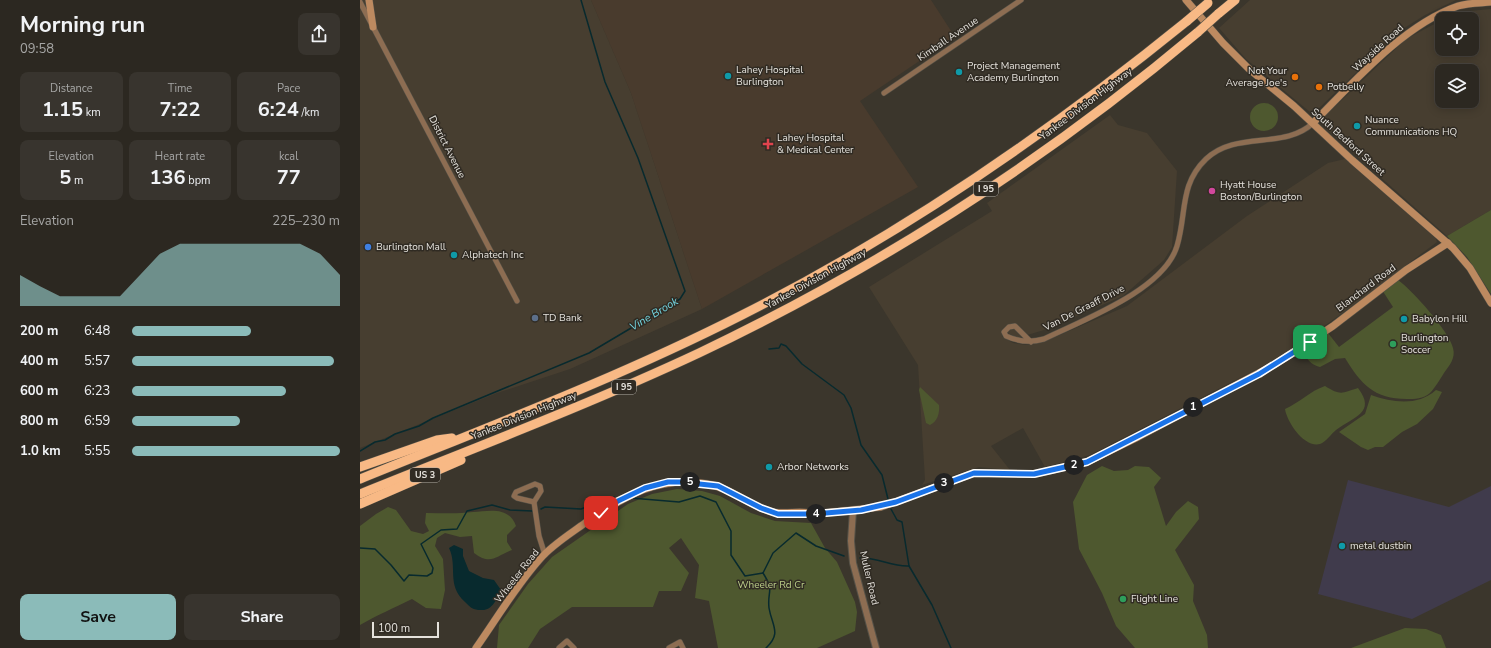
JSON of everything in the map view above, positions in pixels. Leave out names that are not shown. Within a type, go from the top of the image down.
[{"type":"highway","name":"Yankee Division Highway","points":[[360,494],[591,401],[700,352],[847,276],[925,229],[1031,158],[1117,96],[1198,32],[1235,0]]},
{"type":"highway","name":"Yankee Division Highway","points":[[360,479],[600,381],[708,332],[795,288],[944,199],[1038,136],[1090,98],[1210,2]]},
{"type":"highway","points":[[360,467],[437,440],[469,435]]},
{"type":"highway","name":"US 3","points":[[360,504],[459,461],[487,443]]},
{"type":"highway","points":[[360,509],[401,486]]},
{"type":"main road","points":[[369,0],[373,27]]},
{"type":"main road","name":"South Bedford Street","points":[[1186,0],[1246,65],[1313,123],[1347,156],[1448,243],[1470,268],[1491,303]]},
{"type":"main road","name":"Wayside Road","points":[[1313,123],[1346,89],[1409,33],[1458,6],[1491,2]]},
{"type":"main road","name":"Blanchard Road","points":[[853,511],[888,505],[974,473],[1034,474],[1068,467],[1094,459],[1273,366],[1333,326],[1406,270],[1448,243]]},
{"type":"main road","name":"Wheeler Road","points":[[476,648],[522,582],[545,555],[575,531],[618,501],[645,488],[668,482],[696,482],[718,486],[761,508],[778,514],[814,514],[853,511]]},
{"type":"street","name":"Kimball Avenue","points":[[884,93],[1021,0]]},
{"type":"street","name":"District Avenue","points":[[360,2],[517,301]]},
{"type":"street","name":"Van De Graaff Drive","points":[[1031,342],[1019,328],[1015,326],[1009,327],[1004,332],[1006,336],[1015,340],[1031,342],[1044,339],[1118,303],[1164,269],[1171,260],[1177,246],[1188,185],[1200,165],[1211,154],[1236,143],[1297,134],[1313,123]]},
{"type":"street","points":[[534,502],[514,496],[516,492],[535,484],[540,486],[541,491],[534,502],[538,532],[545,555]]},
{"type":"street","name":"Muller Road","points":[[853,511],[851,541],[853,563],[875,648]]},
{"type":"street","points":[[559,648],[567,641],[574,648]]},
{"type":"street","points":[[669,648],[680,642],[683,648]]},
{"type":"shaded area","points":[[360,0],[591,0],[631,93],[702,309],[570,369],[497,393],[360,448]]},
{"type":"shaded area","name":"Lahey Hospital & Medical Center","points":[[591,0],[931,0],[955,37],[860,101],[918,187],[702,309],[631,93]]},
{"type":"shaded area","points":[[1250,0],[1456,0],[1425,15],[1401,30],[1317,110],[1310,112],[1246,59],[1219,28]]},
{"type":"shaded area","points":[[1491,9],[1491,210],[1447,236],[1325,128],[1323,122],[1324,117],[1406,39],[1435,24],[1435,56],[1479,56],[1479,12],[1460,12]]},
{"type":"shaded area","points":[[1110,115],[1118,125],[1147,133],[1177,171],[1172,247],[1164,260],[1123,296],[1044,330],[1017,338],[1008,333],[1002,336],[1013,343],[1026,345],[1048,340],[1127,306],[1247,216],[1328,163],[1345,159],[1435,236],[1437,242],[1344,312],[1282,356],[1090,455],[1045,467],[1023,428],[991,446],[1010,470],[979,467],[922,485],[925,480],[918,365],[869,287],[992,211],[987,203]]},
{"type":"shaded area","points":[[1348,480],[1449,507],[1491,486],[1491,580],[1412,619],[1318,594]]},
{"type":"green space","points":[[1264,103],[1274,107],[1278,117],[1274,127],[1264,131],[1254,127],[1250,117],[1254,107]]},
{"type":"green space","points":[[1491,210],[1491,294],[1467,257],[1447,236]]},
{"type":"green space","points":[[1398,280],[1412,292],[1438,322],[1450,341],[1454,352],[1452,362],[1436,386],[1430,393],[1422,398],[1396,398],[1377,393],[1363,382],[1345,358],[1335,359],[1320,367],[1314,365],[1302,351],[1328,333],[1339,347],[1393,307],[1383,290]]},
{"type":"green space","points":[[1325,386],[1342,393],[1358,388],[1365,403],[1364,409],[1360,414],[1336,430],[1322,443],[1314,444],[1308,442],[1297,433],[1289,421],[1285,409]]},
{"type":"green space","points":[[920,387],[939,405],[938,417],[930,425],[926,423],[919,390]]},
{"type":"green space","points":[[1436,390],[1442,392],[1433,409],[1417,424],[1402,432],[1383,447],[1375,447],[1368,450],[1339,432],[1365,414],[1371,395],[1388,400],[1405,402],[1421,399]]},
{"type":"green space","points":[[1102,466],[1114,471],[1128,470],[1135,466],[1149,467],[1161,478],[1154,487],[1166,526],[1176,512],[1188,501],[1198,507],[1199,519],[1175,550],[1194,585],[1193,601],[1207,635],[1208,648],[1135,648],[1116,626],[1102,593],[1079,549],[1073,502],[1087,475]]},
{"type":"green space","name":"Wheeler Rd Cr","points":[[677,489],[702,491],[720,496],[751,513],[775,521],[811,523],[825,548],[837,562],[855,602],[857,612],[855,631],[817,648],[718,648],[709,601],[695,598],[699,565],[681,538],[669,548],[689,573],[681,591],[659,591],[653,607],[572,607],[540,629],[528,648],[497,648],[499,625],[528,584],[552,557],[628,504],[652,494]]},
{"type":"green space","points":[[388,507],[396,510],[411,531],[423,534],[429,531],[425,523],[426,513],[498,511],[504,513],[509,515],[516,526],[507,535],[507,542],[512,550],[493,559],[485,559],[474,553],[472,536],[460,537],[445,533],[437,538],[435,546],[443,559],[445,590],[441,609],[426,608],[412,599],[360,625],[360,526]]},
{"type":"green space","points":[[1405,628],[1426,629],[1441,635],[1446,648],[1351,648]]},
{"type":"water","points":[[454,545],[463,549],[463,556],[469,571],[483,578],[494,580],[501,590],[494,604],[488,609],[474,609],[459,596],[454,582],[453,562],[449,548]]},
{"type":"waterway","name":"Vine Brook","points":[[360,451],[375,442],[385,440],[395,434],[419,426],[433,418],[589,353],[680,299],[685,291],[638,158],[605,82],[581,0]]},
{"type":"waterway","points":[[769,349],[779,348],[781,344],[786,346],[802,364],[844,395],[851,408],[861,445],[882,475],[888,499]]},
{"type":"waterway","points":[[631,498],[679,502],[700,496],[716,502],[731,531],[731,555],[745,576],[763,573]]},
{"type":"waterway","points":[[541,509],[545,507],[581,509],[614,497]]},
{"type":"waterway","points":[[360,548],[375,549],[404,581],[409,575],[427,576],[432,573],[433,568],[421,544],[441,530],[457,529],[467,511],[492,505],[510,510],[532,511]]},
{"type":"waterway","points":[[891,509],[897,520],[902,522],[909,566],[932,605],[951,648]]},
{"type":"waterway","points":[[763,573],[773,553],[796,533],[816,546],[844,556]]},
{"type":"waterway","points":[[860,558],[909,566]]},
{"type":"waterway","points":[[763,573],[770,588],[769,608],[775,629],[774,638],[766,648]]},
{"type":"place","name":"Project Management Academy Burlington","points":[[959,72]]},
{"type":"place","name":"Lahey Hospital Burlington","points":[[728,76]]},
{"type":"place","name":"Not Your Average Joe's","points":[[1295,77]]},
{"type":"place","name":"Potbelly","points":[[1319,87]]},
{"type":"place","name":"Nuance Communications HQ","points":[[1357,126]]},
{"type":"place","name":"Lahey Hospital & Medical Center","points":[[768,144]]},
{"type":"place","name":"Hyatt House Boston/Burlington","points":[[1212,191]]},
{"type":"place","name":"Burlington Mall","points":[[368,247]]},
{"type":"place","name":"Alphatech Inc","points":[[454,255]]},
{"type":"place","name":"TD Bank","points":[[535,318]]},
{"type":"place","name":"Babylon Hill","points":[[1404,319]]},
{"type":"place","name":"Burlington Soccer","points":[[1393,344]]},
{"type":"place","name":"Arbor Networks","points":[[769,467]]},
{"type":"place","name":"metal dustbin","points":[[1342,546]]},
{"type":"place","name":"Flight Line","points":[[1123,599]]},
{"type":"route","points":[[601,513],[632,493],[657,484],[668,482],[696,482],[718,486],[748,502],[778,514],[809,512],[814,514],[881,507],[965,475],[974,473],[989,472],[1021,475],[1047,472],[1068,467],[1087,462],[1138,437],[1201,402],[1259,374],[1310,342]]}]
